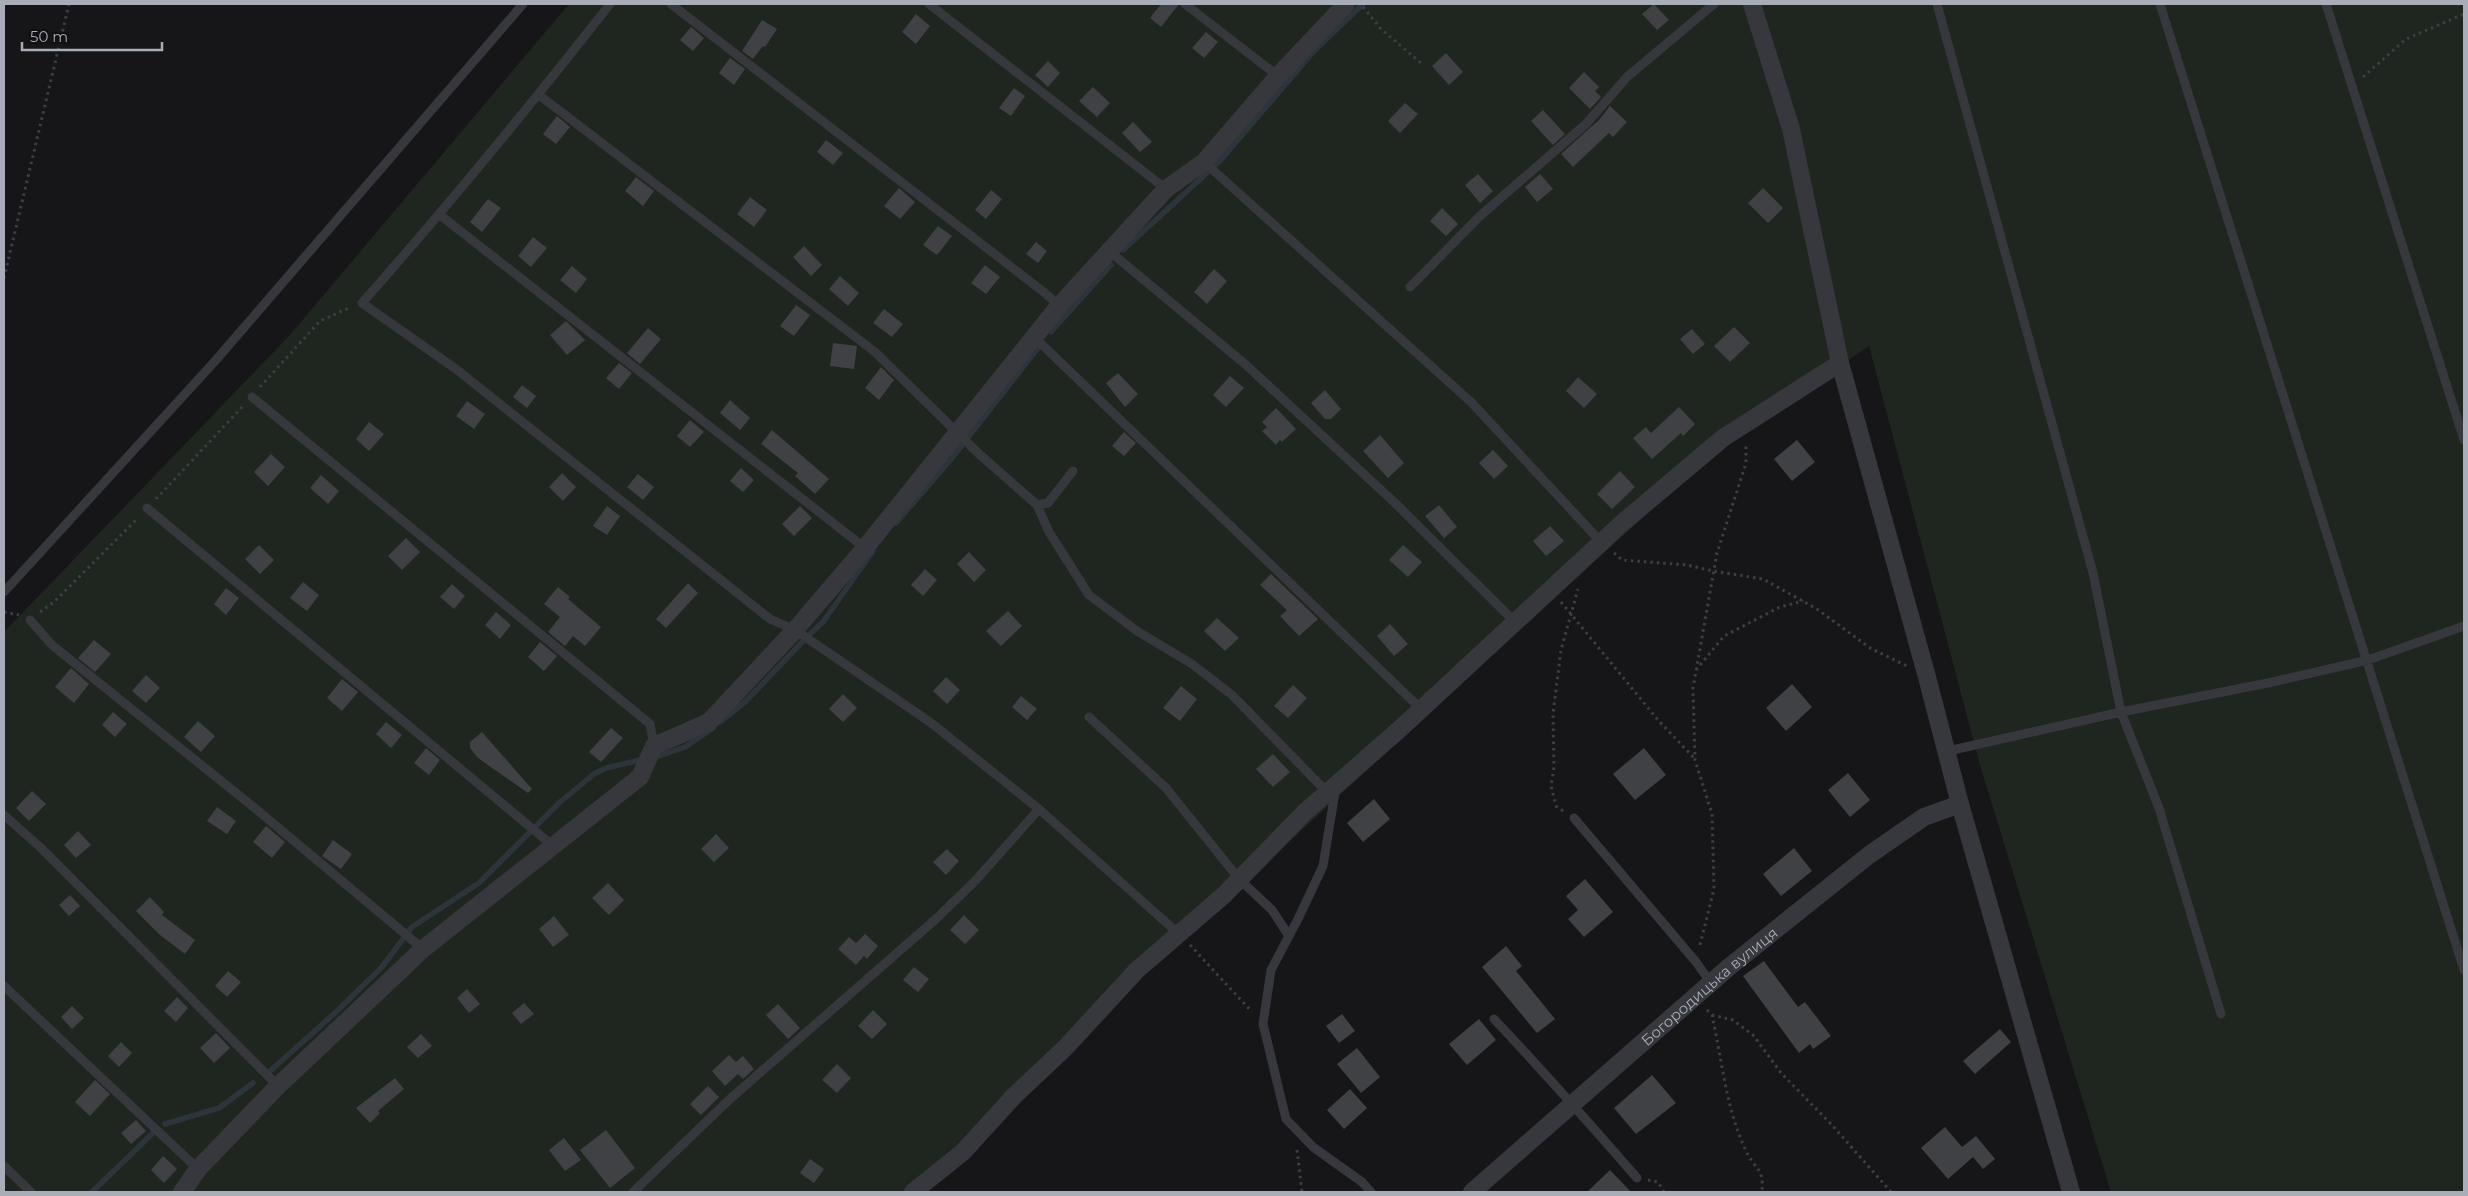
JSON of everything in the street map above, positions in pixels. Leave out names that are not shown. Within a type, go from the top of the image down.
[{"type":"street","points":[[182,1192],[198,1170],[418,944],[546,840],[640,777],[651,754],[709,722],[795,630],[866,548],[1034,336],[1108,250],[1166,189],[1205,163],[1278,76],[1346,4]]},
{"type":"street","points":[[1752,4],[1791,129],[1840,364],[1948,751],[1960,804],[2071,1192]]},
{"type":"street","points":[[914,1192],[963,1152],[1014,1096],[1066,1048],[1137,970],[1224,895],[1304,813],[1421,709],[1601,542],[1723,438],[1840,364]]},
{"type":"street","name":"Богородицька вулиця","points":[[1472,1192],[1694,997],[1869,855],[1924,817],[1960,804]]},
{"type":"lane","points":[[4,592],[216,360],[523,4]]},
{"type":"lane","points":[[610,4],[539,95],[440,215],[362,303],[456,369],[770,619],[795,630],[930,722],[1039,809],[1179,934]]},
{"type":"lane","points":[[671,4],[1030,281],[1059,306]]},
{"type":"lane","points":[[929,4],[1166,189]]},
{"type":"lane","points":[[1185,4],[1278,76]]},
{"type":"lane","points":[[1410,287],[1480,216],[1586,124],[1627,77],[1714,4]]},
{"type":"lane","points":[[1937,4],[2093,572],[2121,712],[2159,808],[2221,1014]]},
{"type":"lane","points":[[2160,4],[2464,970]]},
{"type":"lane","points":[[2326,4],[2464,440]]},
{"type":"lane","points":[[539,95],[875,352],[972,446],[1037,505],[1049,532],[1089,595],[1137,631],[1192,664],[1232,695],[1332,788],[1333,814],[1323,866],[1271,970],[1263,1024],[1286,1119],[1313,1147],[1362,1182],[1371,1192]]},
{"type":"lane","points":[[1205,163],[1471,402],[1601,542]]},
{"type":"lane","points":[[440,215],[866,548]]},
{"type":"lane","points":[[1108,250],[1245,364],[1394,502],[1514,622]]},
{"type":"lane","points":[[1034,336],[1421,709]]},
{"type":"lane","points":[[252,397],[650,724],[651,754]]},
{"type":"lane","points":[[1037,505],[1048,503],[1073,471]]},
{"type":"lane","points":[[147,508],[546,840]]},
{"type":"lane","points":[[30,620],[52,645],[256,809],[418,944]]},
{"type":"lane","points":[[1948,751],[2368,660],[2464,626]]},
{"type":"lane","points":[[1089,717],[1166,788],[1239,879],[1272,910],[1289,936]]},
{"type":"lane","points":[[633,1192],[730,1099],[937,918],[976,880],[1039,809]]},
{"type":"lane","points":[[4,815],[41,848],[278,1086]]},
{"type":"lane","points":[[1574,818],[1696,962],[1711,983]]},
{"type":"lane","points":[[4,986],[198,1170]]},
{"type":"lane","points":[[1494,1019],[1538,1065],[1571,1106],[1637,1178]]},
{"type":"lane","points":[[4,1166],[31,1192]]},
{"type":"path","points":[[4,278],[69,4]]},
{"type":"path","points":[[1366,11],[1381,28],[1422,64]]},
{"type":"path","points":[[2352,88],[2406,39],[2464,14]]},
{"type":"path","points":[[4,612],[16,612],[30,620],[55,602],[252,397],[320,321],[341,310],[362,303]]},
{"type":"path","points":[[1696,962],[1714,889],[1712,814],[1695,760],[1693,688],[1714,572],[1735,492],[1746,463],[1746,440]]},
{"type":"path","points":[[1601,542],[1622,560],[1687,565],[1714,572],[1764,578],[1817,608],[1870,648],[1927,677]]},
{"type":"path","points":[[1574,818],[1556,806],[1551,786],[1554,766],[1553,714],[1561,650],[1583,559]]},
{"type":"path","points":[[1550,589],[1658,720],[1695,760]]},
{"type":"path","points":[[1696,671],[1724,636],[1780,607],[1803,601]]},
{"type":"path","points":[[1179,934],[1263,1024]]},
{"type":"path","points":[[1694,997],[1712,1015],[1733,1020],[1754,1036],[1781,1073],[1832,1125],[1891,1192]]},
{"type":"path","points":[[1712,1015],[1734,1121],[1747,1152],[1762,1172],[1762,1192]]},
{"type":"path","points":[[1286,1119],[1298,1151],[1302,1192]]},
{"type":"path","points":[[1637,1178],[1658,1182],[1664,1192]]},
{"type":"shaded area","points":[[569,4],[2464,4],[2464,1192],[2111,1192],[1980,765],[1869,346],[1723,444],[907,1192],[4,1192],[4,632],[289,336]]},
{"type":"building","points":[[1161,4],[1179,4],[1161,27],[1150,18]]},
{"type":"building","points":[[1654,4],[1669,20],[1657,30],[1642,14]]},
{"type":"building","points":[[916,14],[930,26],[916,44],[902,32]]},
{"type":"building","points":[[762,20],[777,29],[765,47],[763,46],[753,59],[742,51]]},
{"type":"building","points":[[691,27],[704,38],[693,51],[680,40]]},
{"type":"building","points":[[1206,32],[1218,42],[1204,58],[1192,48]]},
{"type":"building","points":[[1446,53],[1463,72],[1449,85],[1432,66]]},
{"type":"building","points":[[730,58],[745,69],[734,85],[719,73]]},
{"type":"building","points":[[1048,61],[1060,73],[1048,87],[1035,75]]},
{"type":"building","points":[[1584,72],[1599,87],[1595,91],[1601,97],[1590,109],[1569,88]]},
{"type":"building","points":[[1093,87],[1110,103],[1097,117],[1079,101]]},
{"type":"building","points":[[1014,88],[1025,96],[1011,116],[999,108]]},
{"type":"building","points":[[1405,103],[1418,114],[1400,133],[1388,121]]},
{"type":"building","points":[[1610,106],[1627,122],[1613,137],[1609,133],[1573,167],[1561,154],[1600,119]]},
{"type":"building","points":[[1543,110],[1565,134],[1553,145],[1531,121]]},
{"type":"building","points":[[557,116],[570,127],[556,144],[543,134]]},
{"type":"building","points":[[1133,122],[1152,142],[1140,152],[1122,133]]},
{"type":"building","points":[[826,140],[843,153],[833,165],[817,152]]},
{"type":"building","points":[[1478,174],[1493,191],[1480,203],[1465,185]]},
{"type":"building","points":[[1540,174],[1553,189],[1537,202],[1525,187]]},
{"type":"building","points":[[636,177],[654,191],[643,206],[625,191]]},
{"type":"building","points":[[899,188],[915,202],[900,219],[884,206]]},
{"type":"building","points":[[1763,188],[1783,208],[1768,223],[1748,203]]},
{"type":"building","points":[[991,190],[1002,199],[986,219],[975,210]]},
{"type":"building","points":[[750,197],[767,210],[754,227],[737,214]]},
{"type":"building","points":[[488,199],[501,208],[482,232],[470,222]]},
{"type":"building","points":[[1442,208],[1458,224],[1446,236],[1430,221]]},
{"type":"building","points":[[938,226],[952,236],[937,255],[923,245]]},
{"type":"building","points":[[533,237],[547,248],[531,267],[518,256]]},
{"type":"building","points":[[1036,242],[1047,251],[1038,263],[1026,254]]},
{"type":"building","points":[[804,246],[822,265],[811,276],[793,257]]},
{"type":"building","points":[[985,265],[1000,277],[986,294],[971,283]]},
{"type":"building","points":[[572,266],[587,279],[576,293],[560,280]]},
{"type":"building","points":[[1214,269],[1227,281],[1207,304],[1194,292]]},
{"type":"building","points":[[840,276],[859,293],[848,306],[829,289]]},
{"type":"building","points":[[796,305],[810,315],[794,336],[780,326]]},
{"type":"building","points":[[884,309],[903,324],[892,337],[873,323]]},
{"type":"building","points":[[566,321],[585,340],[567,355],[550,335]]},
{"type":"building","points":[[1734,327],[1750,343],[1730,362],[1714,346]]},
{"type":"building","points":[[648,328],[661,339],[640,364],[627,353]]},
{"type":"building","points":[[1692,329],[1705,344],[1693,354],[1680,339]]},
{"type":"building","points":[[833,343],[857,346],[854,369],[830,366]]},
{"type":"building","points":[[619,363],[632,373],[619,389],[606,378]]},
{"type":"building","points":[[881,367],[894,380],[879,400],[865,388]]},
{"type":"building","points":[[1118,373],[1138,394],[1125,407],[1106,383]]},
{"type":"building","points":[[1230,376],[1244,388],[1226,407],[1213,395]]},
{"type":"building","points":[[1578,377],[1597,394],[1584,408],[1566,391]]},
{"type":"building","points":[[522,385],[536,396],[527,408],[513,397]]},
{"type":"building","points":[[1325,390],[1341,409],[1331,419],[1325,419],[1311,403]]},
{"type":"building","points":[[730,400],[750,418],[740,430],[720,413]]},
{"type":"building","points":[[467,401],[485,414],[474,429],[456,416]]},
{"type":"building","points":[[1679,407],[1695,424],[1683,436],[1681,433],[1652,459],[1633,438],[1646,427],[1651,433]]},
{"type":"building","points":[[1276,408],[1296,429],[1276,445],[1262,431],[1267,427],[1262,422]]},
{"type":"building","points":[[690,420],[704,432],[690,447],[677,436]]},
{"type":"building","points":[[369,422],[384,434],[369,451],[356,439]]},
{"type":"building","points":[[772,430],[829,479],[815,494],[795,476],[798,473],[761,444]]},
{"type":"building","points":[[1124,432],[1136,443],[1124,456],[1112,446]]},
{"type":"building","points":[[1380,435],[1404,463],[1388,478],[1363,451]]},
{"type":"building","points":[[1797,440],[1815,462],[1792,481],[1774,459]]},
{"type":"building","points":[[1493,450],[1508,466],[1494,479],[1479,463]]},
{"type":"building","points":[[271,454],[285,467],[268,486],[254,472]]},
{"type":"building","points":[[741,468],[754,480],[743,492],[730,481]]},
{"type":"building","points":[[1620,471],[1635,487],[1612,509],[1597,494]]},
{"type":"building","points":[[562,473],[576,487],[563,501],[549,487]]},
{"type":"building","points":[[638,474],[654,487],[643,500],[627,487]]},
{"type":"building","points":[[321,475],[339,491],[328,504],[310,488]]},
{"type":"building","points":[[1439,505],[1457,527],[1444,538],[1425,516]]},
{"type":"building","points":[[607,506],[620,516],[607,535],[593,526]]},
{"type":"building","points":[[800,506],[812,518],[794,536],[782,524]]},
{"type":"building","points":[[1550,526],[1564,541],[1546,556],[1533,541]]},
{"type":"building","points":[[406,538],[420,552],[402,570],[388,556]]},
{"type":"building","points":[[259,545],[274,560],[260,574],[245,559]]},
{"type":"building","points":[[1403,545],[1422,562],[1408,577],[1389,560]]},
{"type":"building","points":[[969,552],[986,570],[974,582],[957,564]]},
{"type":"building","points":[[925,569],[937,580],[923,596],[911,585]]},
{"type":"building","points":[[1271,574],[1318,619],[1299,636],[1280,616],[1287,610],[1260,585]]},
{"type":"building","points":[[303,582],[319,595],[307,611],[290,598]]},
{"type":"building","points":[[688,583],[698,593],[666,628],[656,619]]},
{"type":"building","points":[[452,584],[465,596],[454,609],[440,597]]},
{"type":"building","points":[[558,587],[570,597],[568,599],[601,627],[585,646],[573,636],[565,646],[548,632],[560,617],[544,604]]},
{"type":"building","points":[[226,588],[239,598],[226,615],[214,604]]},
{"type":"building","points":[[1008,611],[1022,626],[1001,646],[986,631]]},
{"type":"building","points":[[496,612],[511,625],[500,639],[485,625]]},
{"type":"building","points":[[1217,618],[1239,638],[1225,651],[1204,631]]},
{"type":"building","points":[[1390,624],[1408,644],[1394,656],[1377,636]]},
{"type":"building","points":[[94,640],[111,654],[95,672],[78,658]]},
{"type":"building","points":[[540,642],[557,656],[544,671],[528,657]]},
{"type":"building","points":[[71,668],[89,684],[74,703],[55,687]]},
{"type":"building","points":[[146,675],[160,688],[146,703],[132,691]]},
{"type":"building","points":[[946,677],[960,690],[947,704],[933,691]]},
{"type":"building","points":[[342,679],[358,692],[342,711],[327,698]]},
{"type":"building","points":[[1792,684],[1812,707],[1786,731],[1766,708]]},
{"type":"building","points":[[1293,685],[1307,698],[1288,718],[1274,706]]},
{"type":"building","points":[[1181,686],[1197,699],[1180,721],[1163,708]]},
{"type":"building","points":[[843,694],[857,708],[843,722],[829,709]]},
{"type":"building","points":[[1021,696],[1037,709],[1027,720],[1012,707]]},
{"type":"building","points":[[113,712],[127,724],[115,737],[102,725]]},
{"type":"building","points":[[198,721],[215,736],[201,752],[184,737]]},
{"type":"building","points":[[386,722],[402,735],[391,748],[376,734]]},
{"type":"building","points":[[611,728],[623,738],[601,762],[589,752]]},
{"type":"building","points":[[482,732],[532,789],[528,793],[478,758],[470,748],[470,742]]},
{"type":"building","points":[[426,748],[440,760],[429,775],[414,763]]},
{"type":"building","points":[[1644,748],[1666,775],[1635,800],[1613,774]]},
{"type":"building","points":[[1273,754],[1290,772],[1273,787],[1256,769]]},
{"type":"building","points":[[1848,773],[1870,800],[1850,817],[1828,790]]},
{"type":"building","points":[[32,791],[46,804],[29,821],[16,808]]},
{"type":"building","points":[[1374,799],[1390,819],[1363,842],[1347,823]]},
{"type":"building","points":[[217,807],[236,821],[227,834],[207,821]]},
{"type":"building","points":[[266,826],[285,842],[272,858],[253,842]]},
{"type":"building","points":[[78,831],[91,845],[76,858],[64,845]]},
{"type":"building","points":[[716,834],[729,848],[714,862],[701,849]]},
{"type":"building","points":[[333,840],[352,854],[341,869],[322,856]]},
{"type":"building","points":[[1794,848],[1812,871],[1781,896],[1763,874]]},
{"type":"building","points":[[947,849],[959,861],[946,875],[933,862]]},
{"type":"building","points":[[1585,879],[1613,912],[1584,937],[1568,919],[1578,910],[1566,896]]},
{"type":"building","points":[[608,883],[624,900],[609,915],[592,898]]},
{"type":"building","points":[[70,895],[80,906],[69,916],[59,905]]},
{"type":"building","points":[[150,897],[164,912],[162,915],[195,940],[185,954],[160,935],[136,911]]},
{"type":"building","points":[[964,915],[979,930],[965,944],[950,930]]},
{"type":"building","points":[[554,916],[569,935],[553,947],[539,929]]},
{"type":"building","points":[[865,934],[878,946],[867,959],[864,956],[856,965],[838,949],[849,937],[856,943]]},
{"type":"building","points":[[1506,946],[1522,966],[1516,971],[1555,1019],[1537,1033],[1482,967]]},
{"type":"building","points":[[1764,961],[1798,1007],[1805,1002],[1831,1036],[1813,1049],[1810,1044],[1799,1053],[1743,976]]},
{"type":"building","points":[[914,967],[929,979],[918,992],[903,980]]},
{"type":"building","points":[[228,971],[241,982],[227,997],[215,986]]},
{"type":"building","points":[[467,989],[480,1004],[469,1013],[457,998]]},
{"type":"building","points":[[177,997],[188,1008],[176,1022],[164,1011]]},
{"type":"building","points":[[524,1003],[534,1014],[521,1024],[512,1013]]},
{"type":"building","points":[[778,1004],[800,1028],[788,1039],[766,1015]]},
{"type":"building","points":[[72,1006],[84,1018],[72,1029],[61,1017]]},
{"type":"building","points":[[873,1010],[887,1024],[872,1039],[858,1026]]},
{"type":"building","points":[[1342,1014],[1355,1031],[1339,1043],[1326,1026]]},
{"type":"building","points":[[1479,1019],[1496,1040],[1467,1065],[1449,1044]]},
{"type":"building","points":[[2000,1029],[2011,1042],[1975,1074],[1963,1061]]},
{"type":"building","points":[[216,1033],[230,1048],[214,1063],[200,1048]]},
{"type":"building","points":[[421,1034],[432,1046],[418,1058],[407,1047]]},
{"type":"building","points":[[121,1042],[132,1053],[119,1067],[108,1056]]},
{"type":"building","points":[[1357,1048],[1380,1077],[1361,1093],[1337,1064]]},
{"type":"building","points":[[729,1055],[736,1062],[743,1056],[754,1069],[743,1079],[738,1074],[725,1086],[712,1071]]},
{"type":"building","points":[[837,1064],[851,1078],[837,1093],[822,1080]]},
{"type":"building","points":[[1652,1075],[1676,1103],[1636,1134],[1614,1108]]},
{"type":"building","points":[[395,1078],[404,1089],[378,1111],[380,1113],[370,1123],[356,1108]]},
{"type":"building","points":[[95,1080],[110,1094],[90,1116],[75,1102]]},
{"type":"building","points":[[708,1086],[719,1097],[701,1115],[690,1104]]},
{"type":"building","points":[[1350,1089],[1367,1108],[1344,1129],[1327,1110]]},
{"type":"building","points":[[136,1120],[146,1131],[131,1144],[121,1133]]},
{"type":"building","points":[[1945,1127],[1962,1147],[1976,1136],[1995,1159],[1983,1169],[1973,1157],[1948,1179],[1921,1148]]},
{"type":"building","points":[[606,1130],[635,1168],[610,1188],[580,1150]]},
{"type":"building","points":[[564,1138],[581,1160],[565,1171],[549,1150]]},
{"type":"building","points":[[163,1156],[177,1169],[164,1183],[151,1170]]},
{"type":"building","points":[[810,1159],[824,1169],[814,1183],[800,1173]]},
{"type":"building","points":[[1610,1170],[1631,1192],[1587,1192]]},
{"type":"waterway","points":[[1123,250],[1219,162],[1314,51],[1363,4]]},
{"type":"waterway","points":[[1051,332],[1111,265]]},
{"type":"waterway","points":[[896,523],[952,458],[1038,348]]},
{"type":"waterway","points":[[809,635],[823,622],[873,551]]},
{"type":"waterway","points":[[720,722],[746,701],[804,640]]},
{"type":"waterway","points":[[270,1071],[336,1012],[382,967],[412,927],[479,883],[560,802],[594,774],[606,768],[662,755],[685,747],[713,728]]},
{"type":"waterway","points":[[165,1124],[219,1108],[253,1083]]},
{"type":"waterway","points":[[92,1192],[152,1134]]}]
